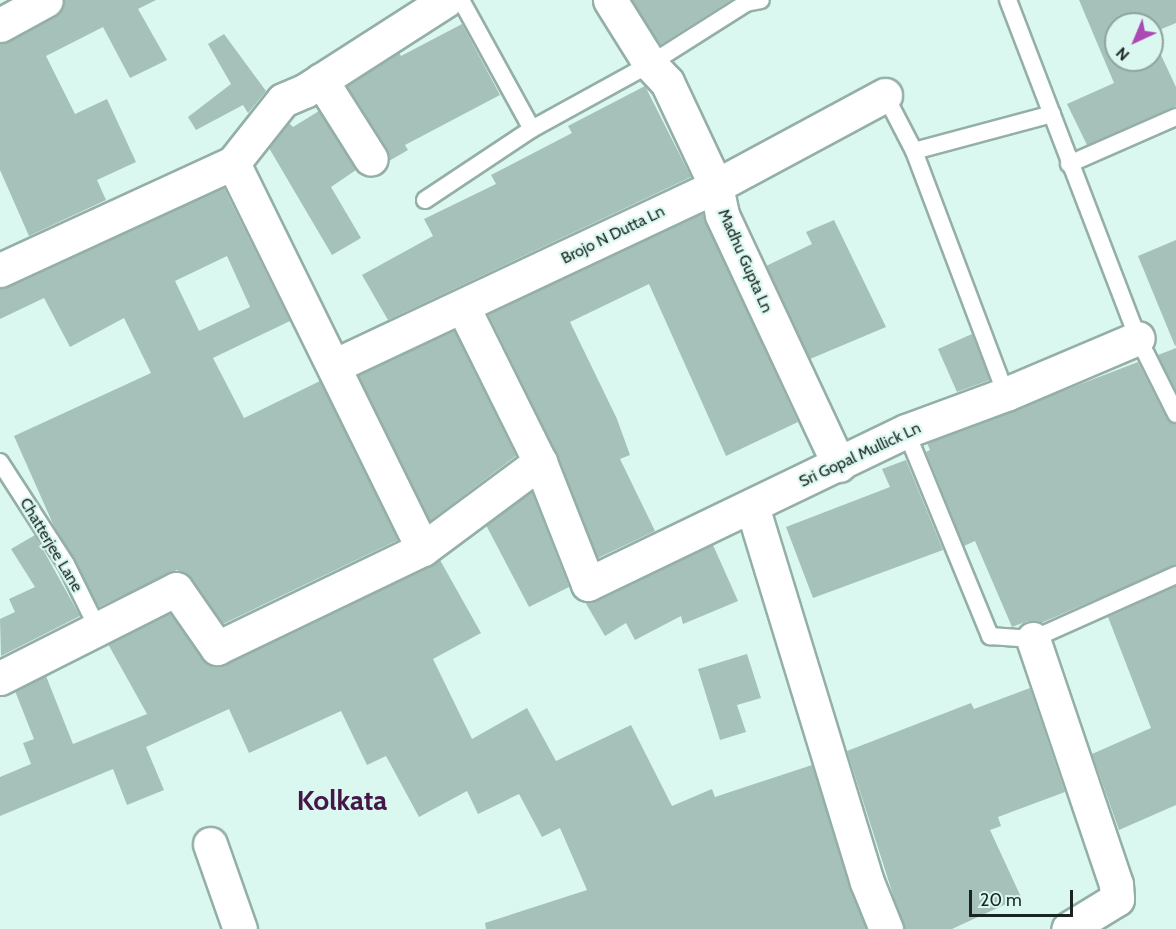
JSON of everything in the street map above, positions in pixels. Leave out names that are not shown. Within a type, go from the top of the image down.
[{"type":"street","points":[[4,15],[46,0]]},
{"type":"street","points":[[0,270],[233,163],[284,100],[321,80],[446,0]]},
{"type":"street","name":"Madhu Gupta Ln","points":[[610,0],[650,64],[667,82],[716,186],[722,215],[839,465]]},
{"type":"street","points":[[321,80],[371,159]]},
{"type":"street","name":"Brojo N Dutta Ln","points":[[336,365],[716,186],[885,95]]},
{"type":"street","points":[[233,163],[336,365],[423,549]]},
{"type":"street","points":[[0,678],[99,631],[176,589],[217,648],[423,549],[540,462],[463,307]]},
{"type":"street","name":"Sri Gopal Mullick Ln","points":[[540,462],[588,584],[906,431],[1006,394],[1138,338]]},
{"type":"street","points":[[752,506],[867,882],[886,929]]},
{"type":"street","points":[[1033,639],[1116,884],[1117,899],[1068,929]]},
{"type":"street","points":[[210,844],[240,929]]},
{"type":"lane","points":[[461,0],[532,129]]},
{"type":"lane","points":[[425,200],[532,129],[650,64],[746,3],[761,0]]},
{"type":"lane","points":[[1008,0],[1069,164],[1138,338],[1170,384],[1176,414]]},
{"type":"lane","points":[[885,95],[914,151],[1006,394]]},
{"type":"lane","points":[[914,151],[1052,114]]},
{"type":"lane","points":[[1069,164],[1176,117]]},
{"type":"lane","points":[[906,431],[990,636],[1033,639],[1176,575]]},
{"type":"lane","name":"Chatterjee Lane","points":[[0,462],[66,564],[99,631]]},
{"type":"building","points":[[65,0],[156,0],[138,9],[167,60],[130,78],[103,27],[46,56],[75,114],[107,99],[136,162],[97,180],[106,200],[29,236],[0,170],[0,44],[55,16]]},
{"type":"building","points":[[632,0],[731,0],[660,45]]},
{"type":"building","points":[[1079,0],[1176,0],[1176,23],[1164,28],[1164,12],[1104,12],[1104,59]]},
{"type":"building","points":[[462,24],[500,95],[405,145],[408,150],[389,161],[387,149],[347,86],[399,52],[401,56]]},
{"type":"building","points":[[224,34],[266,91],[248,113],[243,105],[196,130],[188,117],[231,84],[208,44]]},
{"type":"building","points":[[1164,62],[1176,87],[1176,106],[1087,145],[1067,104],[1114,83],[1109,72],[1164,72]]},
{"type":"building","points":[[645,86],[691,177],[388,320],[362,275],[433,236],[424,219],[496,184],[491,175],[572,133],[568,126]]},
{"type":"building","points":[[319,111],[356,170],[331,187],[361,238],[332,255],[269,148],[289,123],[293,127]]},
{"type":"building","points":[[224,188],[290,321],[213,358],[244,418],[320,381],[398,540],[223,624],[191,578],[177,570],[99,607],[53,524],[14,436],[151,373],[124,318],[70,347],[44,298],[0,319],[0,288]],"holes":[[[227,256],[250,307],[199,331],[175,281]]]},
{"type":"building","points":[[702,213],[798,422],[726,456],[649,284],[570,322],[617,419],[630,455],[620,459],[655,531],[598,558],[557,455],[488,314]]},
{"type":"building","points":[[834,220],[886,327],[810,359],[766,266],[812,244],[806,232]]},
{"type":"building","points":[[1176,240],[1176,345],[1175,346],[1138,256]]},
{"type":"building","points":[[454,330],[516,456],[430,521],[358,375]]},
{"type":"building","points":[[972,334],[990,380],[957,392],[938,349]]},
{"type":"building","points":[[1176,348],[1176,391],[1158,355]]},
{"type":"building","points":[[1138,362],[1167,419],[1176,424],[1176,565],[1041,623],[1028,621],[1012,627],[975,541],[964,546],[926,452],[930,450],[927,443]]},
{"type":"building","points":[[906,460],[943,550],[813,598],[786,527],[890,487],[882,469]]},
{"type":"building","points":[[532,492],[569,587],[529,607],[486,525]]},
{"type":"building","points":[[35,535],[80,616],[1,656],[0,619],[15,612],[9,599],[35,587],[11,549]]},
{"type":"building","points":[[713,545],[738,601],[683,624],[681,616],[635,640],[626,623],[605,636],[585,602],[596,601]]},
{"type":"building","points":[[440,560],[481,633],[433,659],[472,739],[527,708],[556,761],[631,725],[672,806],[712,789],[715,797],[812,765],[866,929],[486,929],[485,923],[587,890],[560,828],[542,837],[519,794],[478,814],[467,791],[419,817],[386,756],[367,765],[341,711],[249,753],[229,709],[146,747],[164,790],[127,805],[113,769],[0,816],[0,777],[31,764],[23,743],[34,739],[15,691],[46,676],[73,744],[147,714],[108,644],[170,613],[202,659],[217,667]]},
{"type":"building","points":[[1176,586],[1176,805],[1119,830],[1092,754],[1151,728],[1108,617]]},
{"type":"building","points":[[747,654],[761,698],[737,705],[746,732],[720,740],[698,669]]},
{"type":"building","points":[[1030,688],[1065,792],[998,817],[1001,826],[990,830],[1021,897],[952,929],[904,929],[847,751],[971,703],[974,709]]},
{"type":"district","name":"Kolkata","points":[[342,800]]}]
